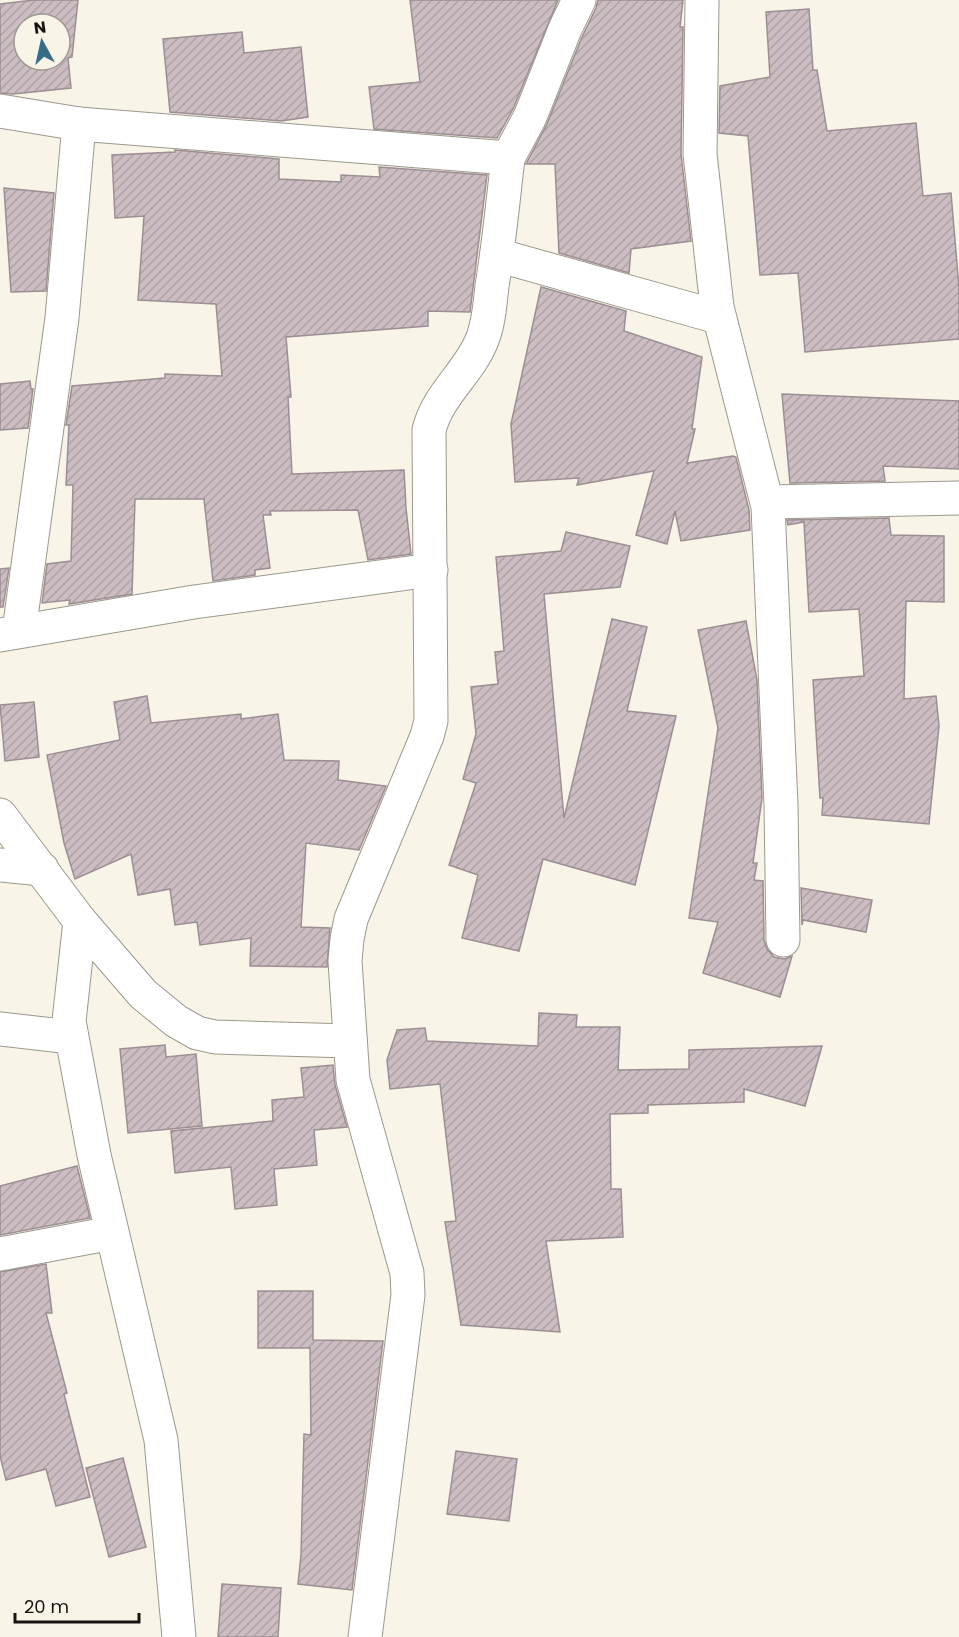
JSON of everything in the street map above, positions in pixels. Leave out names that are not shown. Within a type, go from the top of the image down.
[{"type":"street","points":[[365,1637],[408,1295],[407,1273],[353,1080],[345,961],[347,939],[351,919],[427,736],[431,721],[429,430],[438,405],[471,361],[482,339],[497,255],[508,158],[530,117],[579,0]]},
{"type":"street","points":[[702,0],[700,154],[718,317],[768,502],[781,805],[783,940]]},
{"type":"street","points":[[0,111],[79,124],[508,158]]},
{"type":"street","points":[[79,124],[62,318],[10,633],[194,602],[431,570]]},
{"type":"street","points":[[497,255],[718,317]]},
{"type":"street","points":[[768,502],[959,498]]},
{"type":"street","points":[[0,815],[80,921],[143,994],[176,1021],[197,1033],[215,1037],[350,1041]]},
{"type":"street","points":[[0,865],[42,869]]},
{"type":"street","points":[[80,921],[68,1014],[71,1037],[94,1155],[160,1440],[179,1637]]},
{"type":"street","points":[[0,1029],[71,1037]]},
{"type":"street","points":[[0,1254],[112,1233]]},
{"type":"building","points":[[34,0],[78,0],[72,57],[72,12],[12,12],[12,72],[69,72],[71,88],[13,94],[0,93],[0,4]]},
{"type":"building","points":[[410,0],[558,0],[513,109],[497,138],[374,129],[369,87],[420,82]]},
{"type":"building","points":[[598,0],[683,0],[680,27],[683,27],[681,154],[691,241],[631,249],[629,273],[559,253],[555,164],[526,164],[547,124]]},
{"type":"building","points":[[809,9],[813,70],[817,70],[827,131],[916,123],[923,196],[951,193],[959,288],[959,339],[805,352],[798,273],[760,275],[748,136],[719,133],[720,86],[770,77],[766,12]]},
{"type":"building","points":[[242,32],[244,53],[301,47],[308,117],[281,121],[170,112],[163,39]]},
{"type":"building","points":[[175,150],[279,159],[279,179],[341,182],[341,175],[380,177],[379,167],[487,175],[470,312],[428,311],[428,326],[286,337],[291,397],[288,397],[292,474],[404,470],[411,554],[368,560],[358,510],[270,511],[271,515],[263,515],[270,568],[255,570],[255,575],[213,581],[204,499],[135,499],[132,594],[69,604],[70,600],[42,603],[47,564],[71,561],[73,485],[66,485],[69,425],[66,425],[72,386],[165,378],[165,374],[222,376],[216,304],[138,300],[144,216],[115,218],[112,155],[175,152]]},
{"type":"building","points":[[4,188],[54,193],[46,291],[11,292]]},
{"type":"building","points":[[541,287],[626,311],[624,331],[702,357],[692,429],[695,429],[687,463],[736,457],[749,510],[750,530],[681,541],[675,511],[667,544],[636,535],[654,471],[577,485],[579,478],[515,482],[511,424]]},
{"type":"building","points":[[30,381],[31,389],[33,389],[28,428],[0,430],[0,384]]},
{"type":"building","points":[[782,394],[959,401],[959,469],[883,466],[885,481],[790,483]]},
{"type":"building","points":[[889,518],[891,535],[944,536],[944,602],[906,601],[904,699],[936,696],[939,726],[929,824],[822,815],[823,798],[820,798],[813,680],[864,676],[859,609],[809,612],[804,522],[788,525],[787,520]]},
{"type":"building","points":[[566,532],[630,546],[620,587],[544,594],[564,818],[612,619],[647,627],[627,711],[676,716],[635,885],[543,859],[519,951],[462,938],[478,875],[449,865],[476,783],[463,779],[476,734],[471,687],[498,684],[495,652],[504,651],[496,557],[561,551]]},
{"type":"building","points":[[9,568],[3,607],[0,607],[0,569]]},
{"type":"building","points":[[746,621],[757,680],[762,798],[753,863],[757,863],[754,880],[763,881],[764,940],[767,949],[774,957],[784,959],[792,956],[780,997],[703,973],[718,922],[689,918],[718,728],[698,630]]},
{"type":"building","points":[[147,696],[151,723],[241,714],[241,719],[278,714],[284,760],[339,761],[338,780],[386,786],[359,850],[306,843],[301,927],[330,928],[327,967],[250,966],[251,938],[200,945],[197,922],[175,925],[170,889],[138,895],[131,854],[75,879],[64,843],[47,755],[120,740],[114,702]]},
{"type":"building","points":[[34,702],[39,757],[5,761],[0,705]]},
{"type":"building","points":[[801,888],[872,900],[866,932],[803,920],[802,925]]},
{"type":"building","points":[[539,1013],[577,1015],[576,1027],[620,1027],[618,1070],[689,1069],[689,1050],[822,1046],[805,1106],[744,1089],[744,1102],[648,1105],[648,1113],[610,1114],[611,1189],[621,1189],[623,1237],[546,1241],[560,1332],[461,1325],[445,1222],[456,1221],[440,1084],[390,1089],[387,1060],[397,1030],[425,1028],[427,1041],[538,1046]]},
{"type":"building","points":[[165,1045],[166,1057],[196,1054],[202,1126],[128,1133],[120,1049]]},
{"type":"building","points":[[333,1065],[335,1085],[347,1127],[314,1130],[317,1165],[274,1169],[277,1205],[235,1209],[231,1167],[175,1173],[171,1131],[273,1121],[272,1100],[304,1097],[301,1068]]},
{"type":"building","points":[[77,1166],[90,1218],[0,1235],[0,1186]]},
{"type":"building","points":[[46,1264],[52,1313],[46,1313],[67,1393],[64,1394],[90,1497],[56,1506],[46,1469],[6,1480],[0,1456],[0,1272]]},
{"type":"building","points":[[258,1291],[313,1291],[313,1340],[383,1341],[352,1590],[298,1584],[301,1555],[304,1434],[311,1435],[310,1348],[258,1348]]},
{"type":"building","points":[[456,1451],[517,1459],[509,1521],[447,1514]]},
{"type":"building","points":[[123,1458],[146,1547],[109,1557],[86,1468]]},
{"type":"building","points":[[222,1584],[281,1588],[278,1637],[218,1637]]}]
